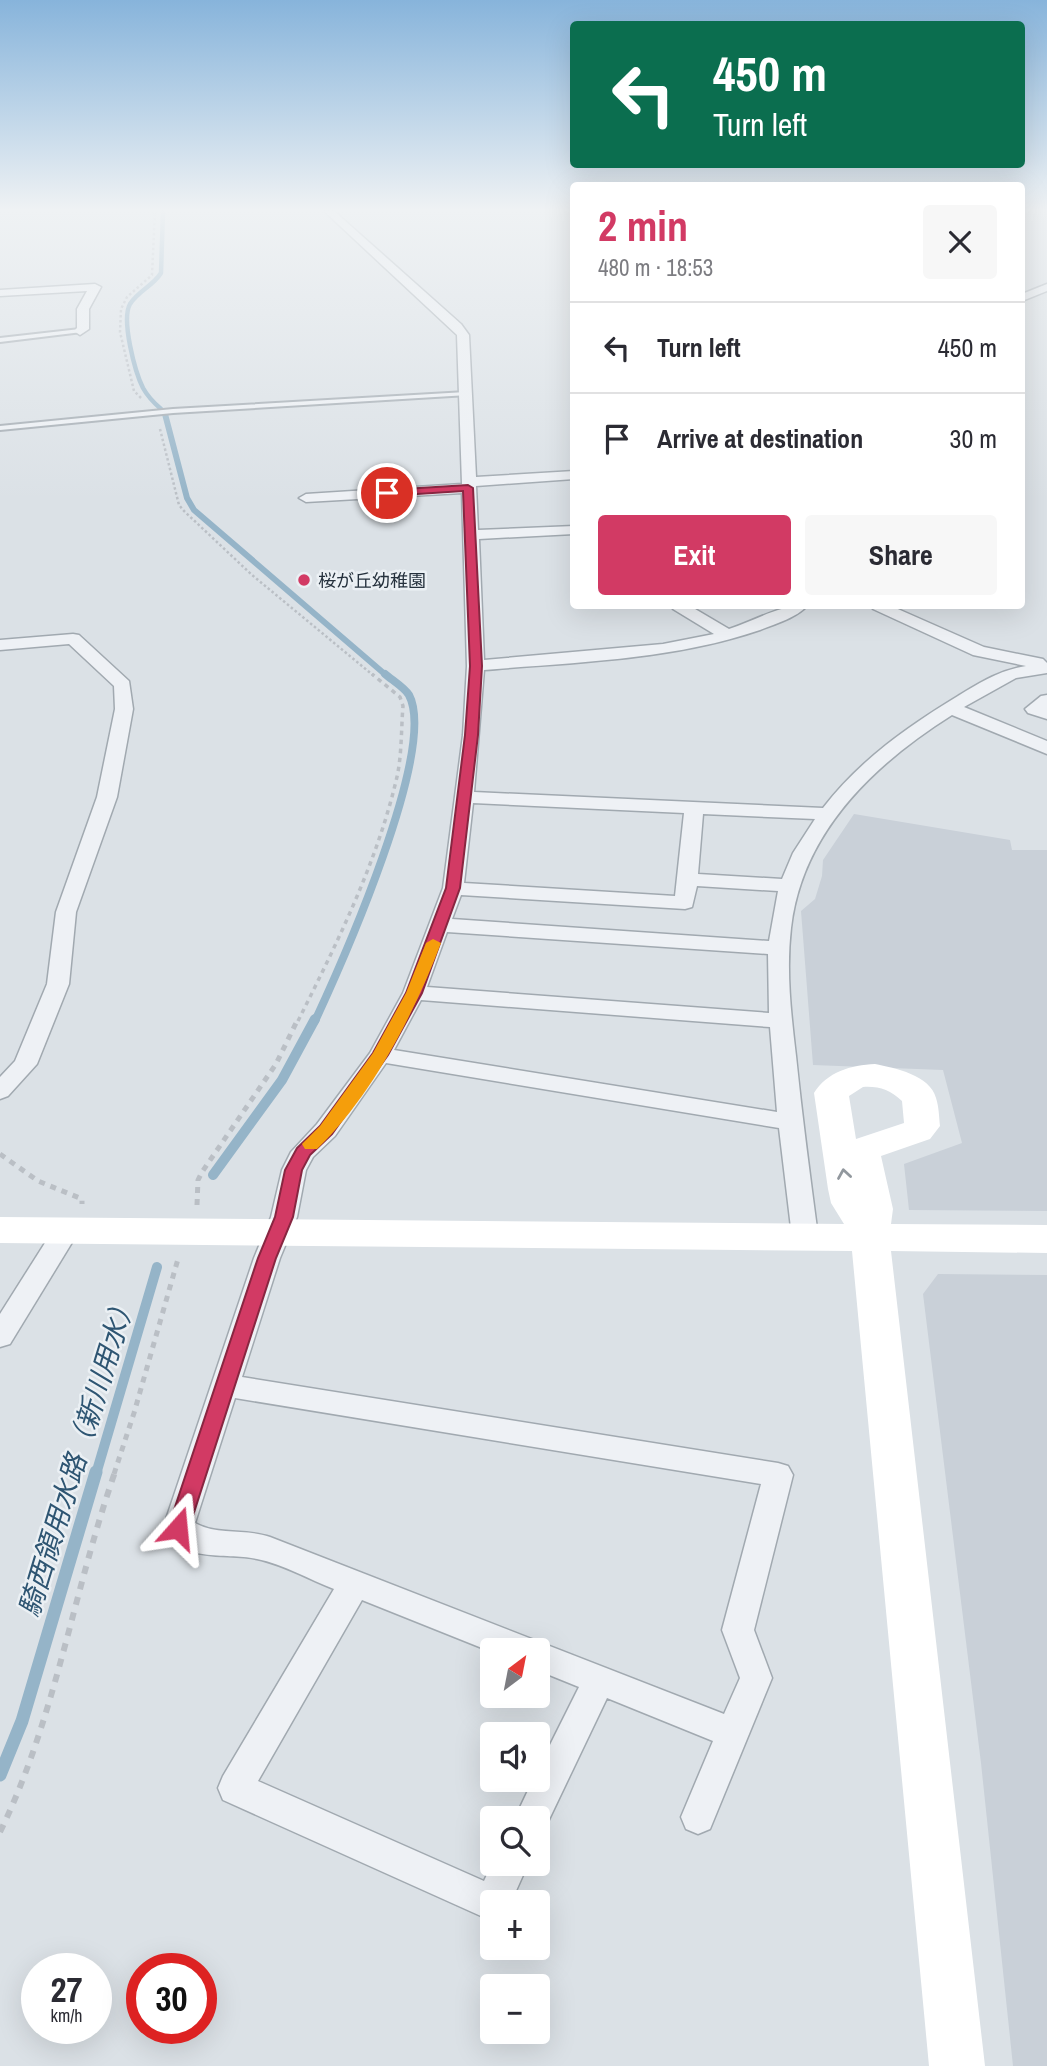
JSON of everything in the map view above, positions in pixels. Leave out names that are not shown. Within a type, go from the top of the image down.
[{"type":"street","points":[[79,331],[83,329],[84,307]]},
{"type":"street","points":[[435,307],[463,335],[476,666],[453,888],[414,993],[380,1055],[326,1130],[303,1152],[294,1170],[278,1232],[224,1385],[178,1528],[203,1543],[259,1546],[494,1638]]},
{"type":"street","points":[[306,498],[570,475]]},
{"type":"street","points":[[470,536],[570,530]]},
{"type":"street","points":[[684,609],[728,636]]},
{"type":"street","points":[[476,666],[663,649],[728,636],[793,609]]},
{"type":"street","points":[[886,609],[979,651],[1047,667]]},
{"type":"street","points":[[0,645],[74,639],[123,685],[124,709],[107,797],[65,912],[58,984],[25,1064],[0,1091]]},
{"type":"street","points":[[806,1236],[790,1122],[780,1021],[777,947],[789,886],[804,850],[828,814],[875,761],[951,708],[1000,678],[1012,673],[1047,667]]},
{"type":"street","points":[[1047,701],[1034,709],[1047,714]]},
{"type":"street","points":[[951,708],[1047,748]]},
{"type":"street","points":[[464,797],[828,814]]},
{"type":"street","points":[[453,888],[685,903],[694,808]]},
{"type":"street","points":[[687,879],[789,886]]},
{"type":"street","points":[[440,925],[777,947]]},
{"type":"street","points":[[414,993],[780,1021]]},
{"type":"street","points":[[380,1055],[790,1122]]},
{"type":"street","points":[[0,1337],[74,1221]]},
{"type":"street","points":[[0,1230],[74,1221],[278,1232],[1047,1239]]},
{"type":"street","points":[[870,1236],[957,2066]]},
{"type":"street","points":[[224,1385],[778,1475],[738,1630],[756,1678],[698,1817]]},
{"type":"street","points":[[355,1583],[235,1788],[492,1903],[504,1876]]},
{"type":"street","points":[[550,1661],[733,1733]]},
{"type":"street","points":[[538,1806],[599,1680]]},
{"type":"lane","points":[[0,340],[79,331]]},
{"type":"lane","points":[[0,428],[154,412],[466,394]]},
{"type":"path","points":[[123,307],[120,327],[134,391],[154,412],[179,505],[252,575],[400,696],[403,706],[397,779],[379,838],[335,947],[276,1064],[202,1172],[198,1180],[197,1213]]},
{"type":"path","points":[[0,1153],[21,1172],[62,1193],[82,1199],[74,1221]]},
{"type":"path","points":[[0,1832],[13,1807],[63,1664],[98,1522],[139,1398],[163,1302],[182,1250]]},
{"type":"shaded area","points":[[854,814],[1010,840],[1012,850],[1047,850],[1047,1211],[909,1210],[904,1164],[962,1143],[943,1070],[813,1065],[801,911],[815,899],[822,876],[823,860]]},
{"type":"shaded area","points":[[938,1274],[1047,1275],[1047,2066],[1013,2066],[981,1763],[923,1294]]},
{"type":"waterway","name":"騎西領用水路（新川用水）","points":[[129,307],[127,322],[133,359],[143,388],[161,409]]},
{"type":"waterway","name":"騎西領用水路（新川用水）","points":[[165,414],[187,498],[194,510],[387,676]]},
{"type":"waterway","name":"騎西領用水路（新川用水）","points":[[315,1021],[383,857],[410,761],[414,722],[409,695],[385,674]]},
{"type":"waterway","name":"騎西領用水路（新川用水）","points":[[213,1175],[282,1080],[315,1019]]},
{"type":"waterway","name":"騎西領用水路（新川用水）","points":[[96,1474],[157,1267]]},
{"type":"waterway","name":"騎西領用水路（新川用水）","points":[[0,1775],[22,1721],[96,1472]]},
{"type":"slow traffic","points":[[311,1144],[326,1130],[380,1055],[414,993],[433,943]]},
{"type":"place","name":"桜が丘幼稚園","points":[[304,580]]},
{"type":"route","points":[[178,1528],[267,1258],[284,1217],[294,1170],[303,1152],[326,1130],[380,1055],[414,993],[453,888],[472,735],[476,666],[468,488],[387,493]]}]
